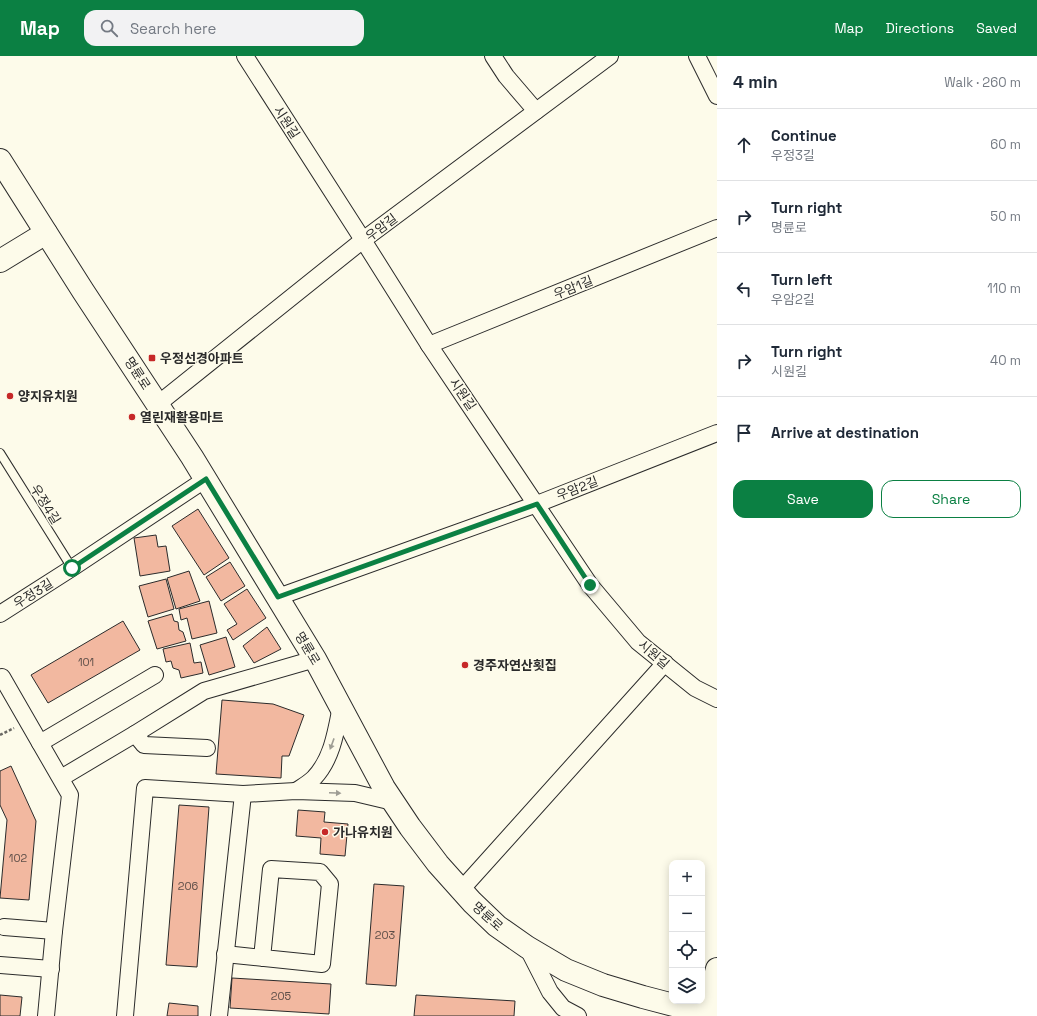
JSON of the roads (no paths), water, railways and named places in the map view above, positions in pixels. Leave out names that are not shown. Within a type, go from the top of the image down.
[{"type":"main road","name":"명륜로","points":[[0,160],[206,479],[315,659],[384,788],[410,827],[438,864],[461,890],[497,926],[526,947],[566,970],[603,985],[708,1014]]},
{"type":"main road","points":[[0,261],[46,233]]},
{"type":"main road","points":[[708,1014],[717,969]]},
{"type":"street","name":"시원길","points":[[244,56],[430,345],[590,585],[638,642],[694,688],[717,699]]},
{"type":"street","points":[[493,56],[506,76],[536,111]]},
{"type":"street","name":"우암길","points":[[158,404],[363,240],[610,56]]},
{"type":"street","points":[[697,56],[717,96]]},
{"type":"street","name":"우암1길","points":[[430,345],[717,228]]},
{"type":"street","name":"우암2길","points":[[278,597],[537,504],[717,433]]},
{"type":"street","name":"우정3길","points":[[0,614],[206,479]]},
{"type":"street","points":[[61,778],[204,691],[315,659]]},
{"type":"street","points":[[461,890],[665,663]]},
{"type":"street","points":[[40,743],[155,674]]},
{"type":"street","points":[[1,677],[70,795],[54,931],[46,1016]]},
{"type":"street","points":[[296,791],[314,778],[326,762],[334,740],[341,706]]},
{"type":"street","points":[[135,734],[144,745],[207,748]]},
{"type":"street","points":[[124,1016],[145,788],[243,794],[296,791],[354,793],[393,802]]},
{"type":"street","points":[[219,1016],[243,794]]},
{"type":"street","points":[[225,954],[262,958],[322,964],[330,884],[320,872],[271,869],[262,958]]},
{"type":"street","points":[[4,927],[54,931]]},
{"type":"street","points":[[526,947],[550,992],[564,1008],[578,1016]]},
{"type":"street","points":[[0,965],[51,969]]},
{"type":"lane","name":"우정4길","points":[[0,453],[72,568]]},
{"type":"place","name":"우정선경아파트","points":[[152,358]]},
{"type":"place","name":"양지유치원","points":[[10,396]]},
{"type":"place","name":"열린재활용마트","points":[[132,417]]},
{"type":"place","name":"경주자연산횟집","points":[[465,665]]},
{"type":"place","name":"가나유치원","points":[[325,832]]}]
